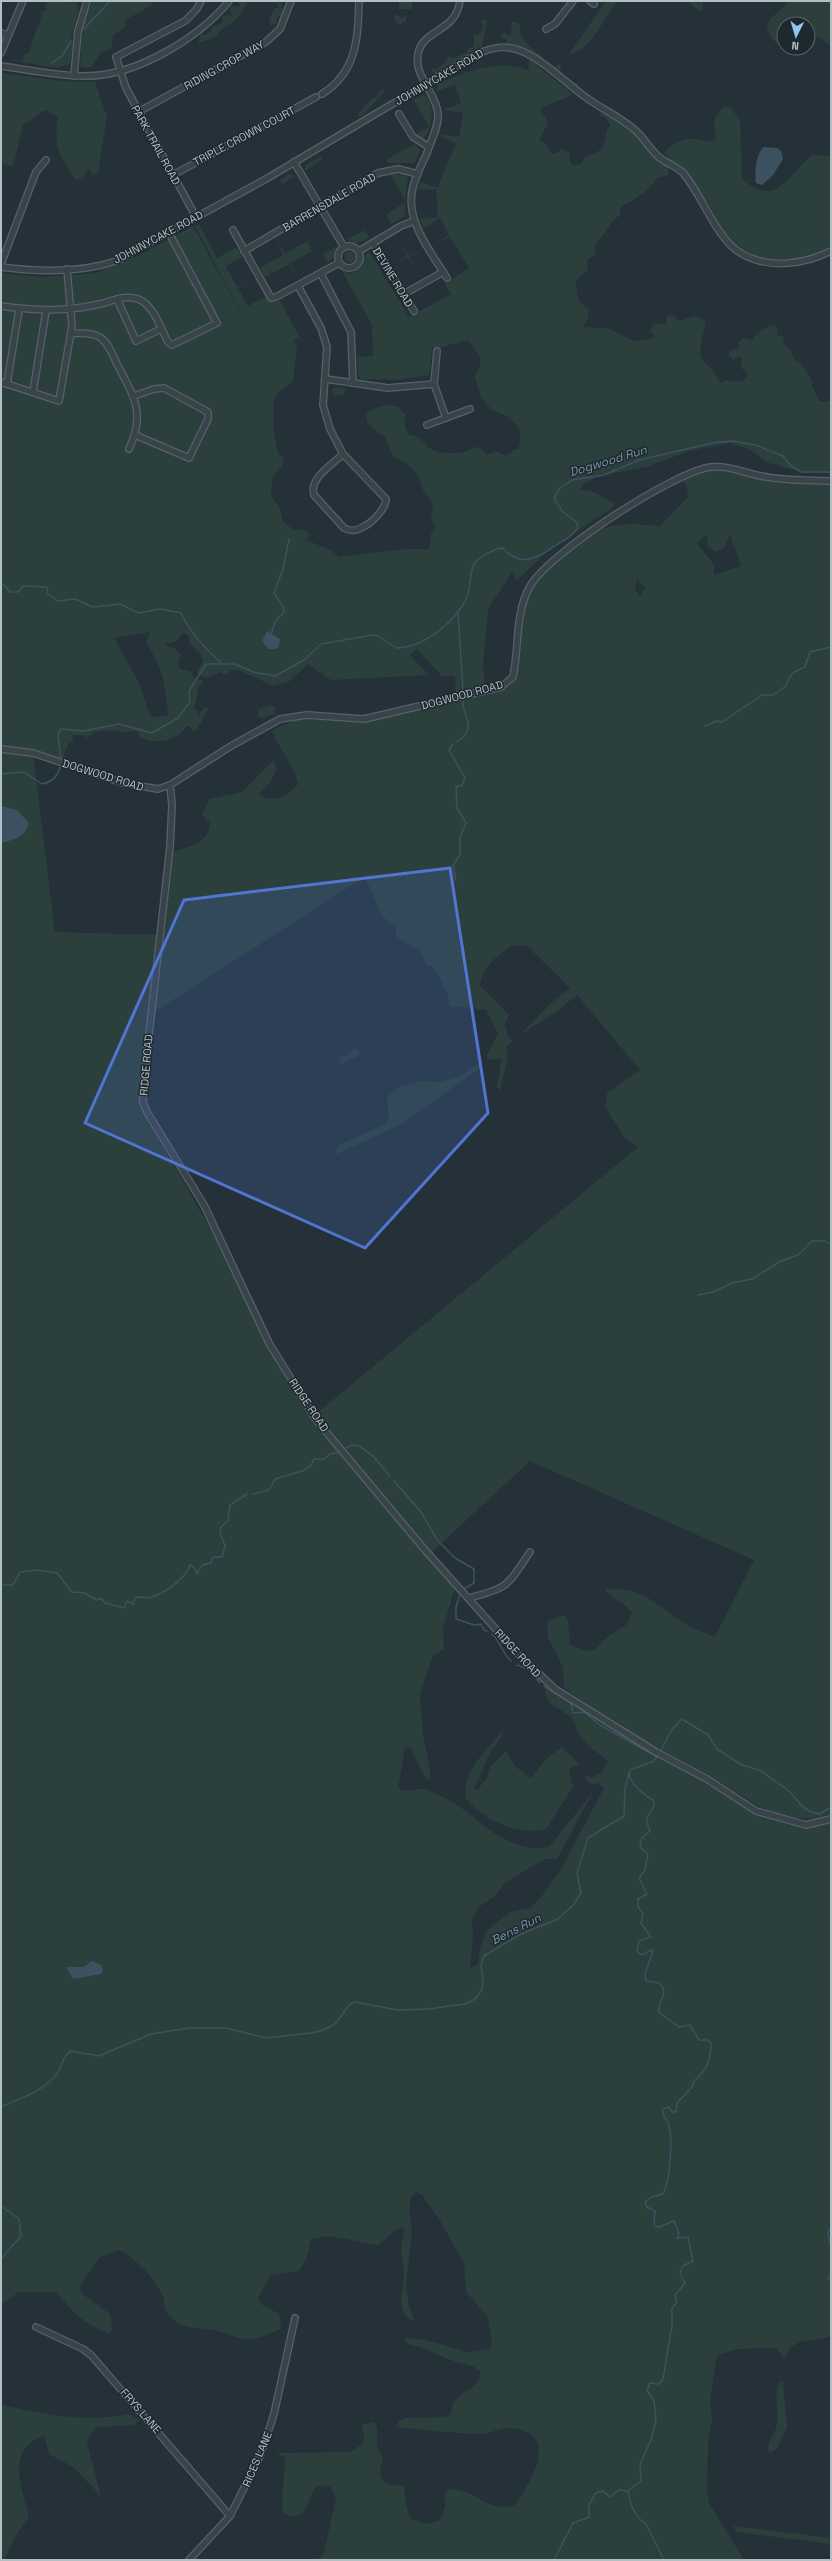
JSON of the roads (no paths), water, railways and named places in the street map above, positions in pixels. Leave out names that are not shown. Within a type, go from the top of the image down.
[{"type":"street","points":[[1,53],[23,1]]},
{"type":"street","points":[[74,76],[78,31],[87,1]]},
{"type":"street","points":[[119,71],[117,55],[178,25],[191,16],[201,1]]},
{"type":"street","points":[[1,66],[74,76],[97,75],[119,71],[137,65],[197,32],[214,18],[229,1]]},
{"type":"street","name":"RIDING CROP WAY","points":[[138,112],[266,42],[282,24],[290,1]]},
{"type":"street","points":[[322,94],[336,84],[353,59],[358,40],[359,1]]},
{"type":"street","points":[[447,278],[414,221],[411,194],[436,129],[438,113],[435,100],[418,66],[420,48],[452,21],[460,1]]},
{"type":"street","points":[[546,29],[555,24],[573,1]]},
{"type":"street","points":[[1,33],[8,35]]},
{"type":"street","name":"JOHNNYCAKE ROAD","points":[[1,266],[35,270],[67,269],[90,267],[116,261],[294,162],[488,49],[504,47],[521,51],[591,102],[629,125],[660,158],[679,169],[705,204],[721,234],[743,254],[769,262],[794,262],[813,259],[831,251]]},
{"type":"street","name":"PARK TRAIL ROAD","points":[[119,71],[138,112],[196,217]]},
{"type":"street","name":"TRIPLE CROWN COURT","points":[[173,175],[316,97]]},
{"type":"street","points":[[399,114],[413,137],[429,147]]},
{"type":"street","points":[[1,266],[36,172],[46,160]]},
{"type":"street","points":[[294,162],[344,247]]},
{"type":"street","name":"BARRENSDALE ROAD","points":[[244,251],[383,171],[398,169],[418,174]]},
{"type":"street","points":[[359,251],[401,226],[414,221]]},
{"type":"street","points":[[233,230],[271,298],[298,286],[339,264]]},
{"type":"street","points":[[1,306],[46,311],[87,307],[117,299],[132,297],[142,301],[150,309],[168,342],[172,345],[217,323],[168,233]]},
{"type":"street","name":"DEVINE ROAD","points":[[373,243],[414,311]]},
{"type":"street","points":[[339,264],[339,253],[344,247],[350,246],[359,251]]},
{"type":"street","points":[[339,264],[350,269],[357,266],[360,259],[359,251]]},
{"type":"street","points":[[1,382],[59,401],[70,333],[67,269]]},
{"type":"street","points":[[404,294],[443,272]]},
{"type":"street","points":[[321,274],[351,332],[353,383]]},
{"type":"street","points":[[298,286],[325,338],[328,354],[323,398],[325,414],[330,430],[343,454],[386,499],[383,510],[356,532],[350,532],[344,528],[314,495],[312,490],[315,480],[343,454]]},
{"type":"street","points":[[117,299],[136,341],[161,329]]},
{"type":"street","points":[[7,384],[20,308]]},
{"type":"street","points":[[33,392],[46,311]]},
{"type":"street","points":[[70,333],[100,337],[107,344],[134,396],[138,414],[135,435],[129,449]]},
{"type":"street","points":[[437,350],[434,384],[446,418]]},
{"type":"street","points":[[326,379],[388,388],[434,384]]},
{"type":"street","points":[[134,396],[154,389],[164,388],[208,412],[208,419],[188,458],[135,435]]},
{"type":"street","points":[[427,425],[470,410]]},
{"type":"street","name":"DOGWOOD ROAD","points":[[1,749],[33,753],[145,789],[158,789],[170,785],[231,746],[280,719],[307,715],[364,719],[506,684],[513,677],[526,593],[535,578],[602,522],[690,473],[716,466],[771,478],[831,481]]},
{"type":"street","name":"RIDGE ROAD","points":[[170,785],[172,805],[170,847],[143,1088],[144,1108],[204,1205],[269,1342],[317,1421],[425,1550],[519,1655],[546,1682],[656,1752],[707,1779],[763,1814],[806,1825],[831,1819]]},
{"type":"street","points":[[469,1598],[502,1589],[514,1576],[530,1552]]},
{"type":"street","name":"RICES LANE","points":[[189,2560],[230,2516],[265,2444],[295,2318]]},
{"type":"street","name":"FRYS LANE","points":[[36,2327],[83,2349],[91,2355],[230,2516]]},
{"type":"water","points":[[764,147],[777,148],[781,151],[783,159],[773,175],[762,185],[756,183],[755,174],[757,159]]},
{"type":"water","points":[[267,631],[280,639],[279,646],[276,649],[268,649],[262,641]]},
{"type":"water","points":[[1,806],[17,810],[28,822],[23,834],[15,839],[1,843]]},
{"type":"water","points":[[92,1961],[101,1965],[103,1970],[101,1974],[73,1979],[66,1967],[84,1967]]},
{"type":"waterway","points":[[84,29],[110,1]]},
{"type":"waterway","points":[[52,63],[62,56],[71,41]]},
{"type":"waterway","name":"Dogwood Run","points":[[61,760],[58,734],[61,729],[83,731],[119,724],[152,733],[178,718],[190,702],[189,691],[206,664],[235,664],[253,672],[275,676],[304,660],[321,644],[373,635],[378,636],[396,648],[417,644],[438,632],[455,616],[467,597],[472,568],[476,561],[483,556],[492,551],[503,548],[510,555],[517,558],[524,560],[531,559],[544,553],[574,533],[578,528],[576,522],[562,511],[554,498],[560,488],[572,480],[604,475],[639,460],[712,443],[733,441],[755,445],[783,456],[790,465],[801,472],[831,472]]},
{"type":"waterway","points":[[271,634],[275,622],[284,612],[284,608],[274,593],[283,569],[289,539]]},
{"type":"waterway","points":[[1,582],[10,592],[18,592],[23,586],[47,587],[48,594],[58,601],[75,599],[93,607],[120,604],[139,613],[160,609],[181,613],[204,647],[222,664]]},
{"type":"waterway","points":[[458,612],[463,690]]},
{"type":"waterway","points":[[705,726],[717,721],[722,722],[762,695],[773,695],[786,686],[792,674],[805,667],[810,652],[831,647]]},
{"type":"waterway","points":[[457,742],[464,737],[468,727],[463,701]]},
{"type":"waterway","points":[[453,744],[449,750],[465,778],[462,785],[456,787],[457,808],[466,823],[460,837],[460,855],[453,865],[456,880]]},
{"type":"waterway","name":"Dogwood Run","points":[[1,774],[24,772],[42,784],[55,777],[61,764]]},
{"type":"waterway","points":[[698,1295],[713,1292],[732,1283],[752,1279],[781,1261],[798,1255],[812,1241],[825,1241],[831,1245]]},
{"type":"waterway","points":[[346,1448],[352,1445],[359,1446],[373,1456],[390,1476]]},
{"type":"waterway","points":[[253,1494],[269,1490],[275,1479],[305,1470],[311,1465],[314,1459],[324,1459],[330,1454],[341,1452]]},
{"type":"waterway","points":[[394,1481],[421,1512],[437,1540],[455,1558],[474,1569],[474,1583],[465,1588]]},
{"type":"waterway","points":[[1,1585],[13,1585],[20,1572],[37,1570],[57,1573],[72,1592],[84,1593],[97,1600],[101,1598],[105,1603],[124,1608],[127,1601],[133,1604],[136,1597],[152,1597],[169,1589],[180,1580],[190,1565],[194,1567],[197,1574],[202,1565],[211,1563],[213,1557],[222,1557],[225,1546],[220,1532],[221,1527],[228,1521],[230,1505],[247,1494]]},
{"type":"waterway","points":[[460,1594],[456,1607],[456,1619],[474,1625],[481,1624],[484,1630],[487,1631]]},
{"type":"waterway","points":[[492,1634],[498,1640],[511,1661]]},
{"type":"waterway","points":[[517,1665],[530,1670],[540,1683]]},
{"type":"waterway","points":[[544,1686],[571,1703],[573,1713],[584,1712],[600,1725],[657,1757]]},
{"type":"waterway","name":"Bens Run","points":[[660,1752],[672,1729],[682,1719],[708,1735],[717,1749],[740,1764],[761,1771],[788,1790],[803,1807],[811,1812],[820,1814],[831,1807]]},
{"type":"waterway","name":"Bens Run","points":[[1,2107],[31,2094],[45,2085],[57,2074],[64,2058],[71,2051],[99,2056],[151,2034],[189,2028],[226,2028],[266,2038],[310,2033],[321,2031],[335,2024],[350,2004],[355,2002],[397,2010],[428,2009],[465,2004],[475,1999],[482,1990],[483,1980],[481,1965],[484,1956],[521,1934],[558,1919],[574,1904],[581,1893],[577,1873],[588,1838],[624,1816],[625,1788],[630,1770],[654,1761],[658,1755]]},
{"type":"waterway","points":[[629,1773],[635,1786],[654,1801],[654,1805],[647,1819],[650,1831],[642,1838],[640,1847],[648,1854],[645,1870],[639,1878],[647,1894],[638,1899],[638,1907],[643,1913],[641,1923],[651,1937],[639,1941],[637,1951],[642,1955],[651,1950],[653,1951],[645,1974],[646,1981],[659,1983],[664,1991],[659,2012],[679,2027],[690,2025],[699,2040],[708,2040],[711,2044],[707,2066],[694,2081],[692,2087],[677,2103],[676,2112],[672,2112],[669,2107],[663,2109],[663,2114],[668,2123],[671,2141],[667,2180],[663,2194],[651,2197],[645,2202],[647,2207],[655,2211],[654,2226],[659,2227],[674,2221],[679,2233],[677,2238],[688,2237],[693,2261],[683,2266],[680,2273],[685,2283],[675,2295],[677,2302],[672,2308],[672,2325],[663,2379],[659,2384],[650,2383],[647,2390],[654,2401],[656,2420],[651,2440],[640,2464],[641,2481],[628,2491],[633,2510],[638,2518],[646,2524],[664,2560]]},
{"type":"waterway","name":"Bens Run","points":[[1,2206],[19,2219],[21,2236],[1,2259]]},
{"type":"waterway","points":[[831,2228],[828,2233],[831,2249]]},
{"type":"waterway","points":[[828,2280],[831,2272]]},
{"type":"waterway","points":[[554,2560],[573,2523],[589,2517],[589,2505],[596,2493],[603,2491],[610,2497],[619,2490],[628,2491]]}]
